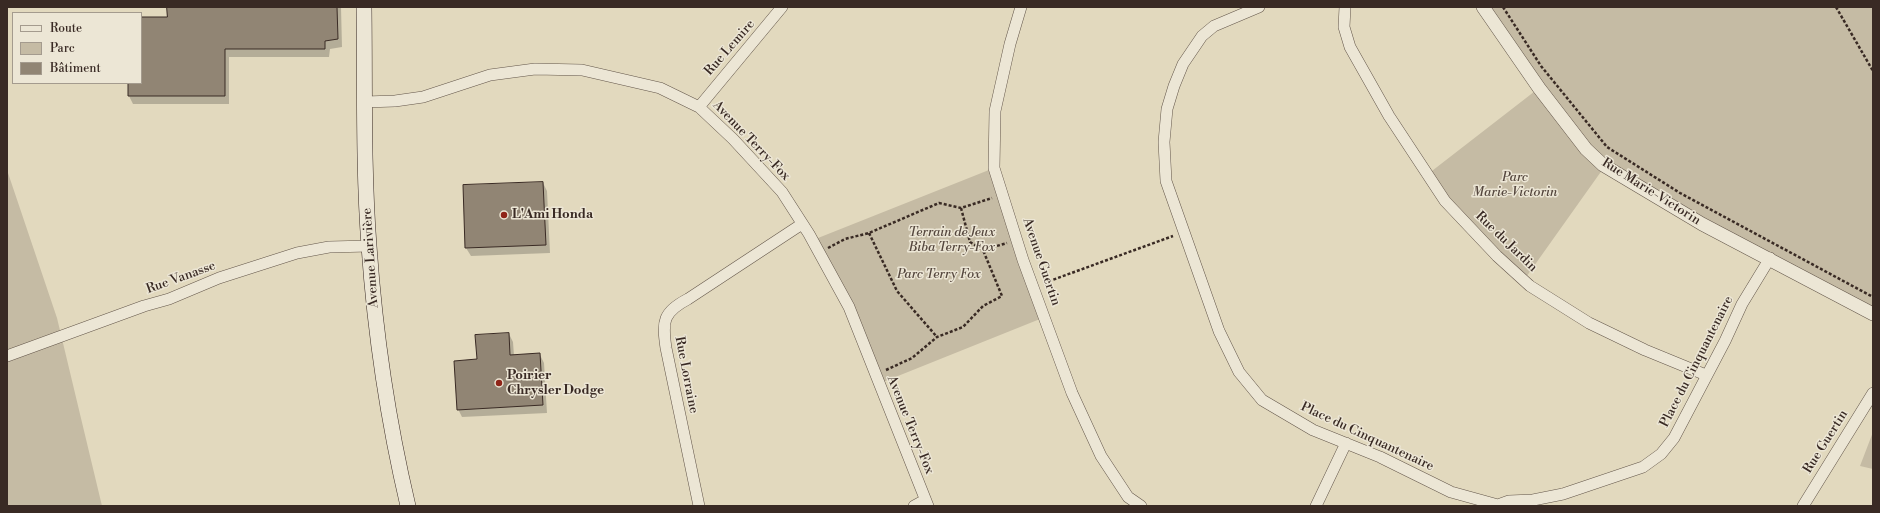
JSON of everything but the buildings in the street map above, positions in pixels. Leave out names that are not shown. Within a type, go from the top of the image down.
[{"type":"main road","name":"Avenue Larivière","points":[[364,7],[369,246],[380,351],[391,426],[408,506]]},
{"type":"street","name":"Rue Lemire","points":[[698,107],[782,7]]},
{"type":"street","name":"Avenue Guertin","points":[[1021,7],[1010,44],[995,111],[994,168],[1033,287],[1072,393],[1088,430],[1101,456],[1122,489],[1128,496],[1141,506]]},
{"type":"street","name":"Place du Cinquantenaire","points":[[1259,7],[1214,26],[1202,36],[1182,64],[1168,109],[1164,160],[1166,181],[1183,233],[1219,331],[1239,372],[1252,390],[1262,400],[1313,430],[1380,457],[1451,492],[1498,505],[1509,501],[1533,500],[1563,494],[1643,467],[1661,454],[1674,438],[1725,341],[1742,304],[1770,258]]},
{"type":"street","name":"Rue du Jardin","points":[[1345,7],[1344,27],[1350,47],[1389,116],[1445,201],[1497,256],[1530,286],[1589,323],[1645,350],[1706,375]]},
{"type":"street","name":"Rue Marie-Victorin","points":[[1483,7],[1539,88],[1586,148],[1603,164],[1702,224],[1770,258],[1824,290],[1873,314]]},
{"type":"street","name":"Avenue Terry-Fox","points":[[365,102],[395,101],[423,97],[490,75],[543,69],[582,70],[654,86],[698,107],[732,139],[782,192],[819,252],[849,307],[926,503]]},
{"type":"street","name":"Rue Lorraine","points":[[699,506],[666,348],[664,322],[670,311],[676,305],[802,224]]},
{"type":"street","name":"Rue Vanasse","points":[[7,356],[131,310],[169,299],[219,278],[296,253],[329,247],[369,246]]},
{"type":"street","name":"Rue Guertin","points":[[1803,506],[1873,393]]},
{"type":"street","points":[[1316,506],[1346,443]]},
{"type":"street","points":[[914,506],[926,503]]},
{"type":"path","points":[[1503,7],[1541,66],[1607,147],[1680,193],[1873,297]]},
{"type":"path","points":[[1836,7],[1873,71]]},
{"type":"path","points":[[819,252],[845,239],[869,233],[939,203],[961,208],[1002,195]]},
{"type":"path","points":[[875,375],[912,358],[937,337],[963,327],[983,306],[1002,296],[983,250],[970,242],[961,208]]},
{"type":"path","points":[[869,233],[898,291],[937,337]]},
{"type":"path","points":[[1033,287],[1183,233]]},
{"type":"path","points":[[983,250],[1017,240]]},
{"type":"green space","name":"Parc Marie-Victorin","points":[[1483,7],[1873,7],[1873,314],[1605,166],[1524,280],[1428,174],[1539,88]]},
{"type":"green space","name":"Parc Terry Fox","points":[[994,168],[1045,317],[878,384],[813,240]]},
{"type":"green space","points":[[7,170],[57,318],[102,506],[7,506]]},
{"type":"green space","points":[[1873,432],[1873,469],[1860,466]]},
{"type":"place","name":"L'Ami Honda","points":[[504,215]]},
{"type":"place","name":"Poirier Chrysler Dodge","points":[[499,383]]},
{"type":"park label","name":"Terrain de Jeux Biba Terry-Fox","points":[[952,240]]}]
